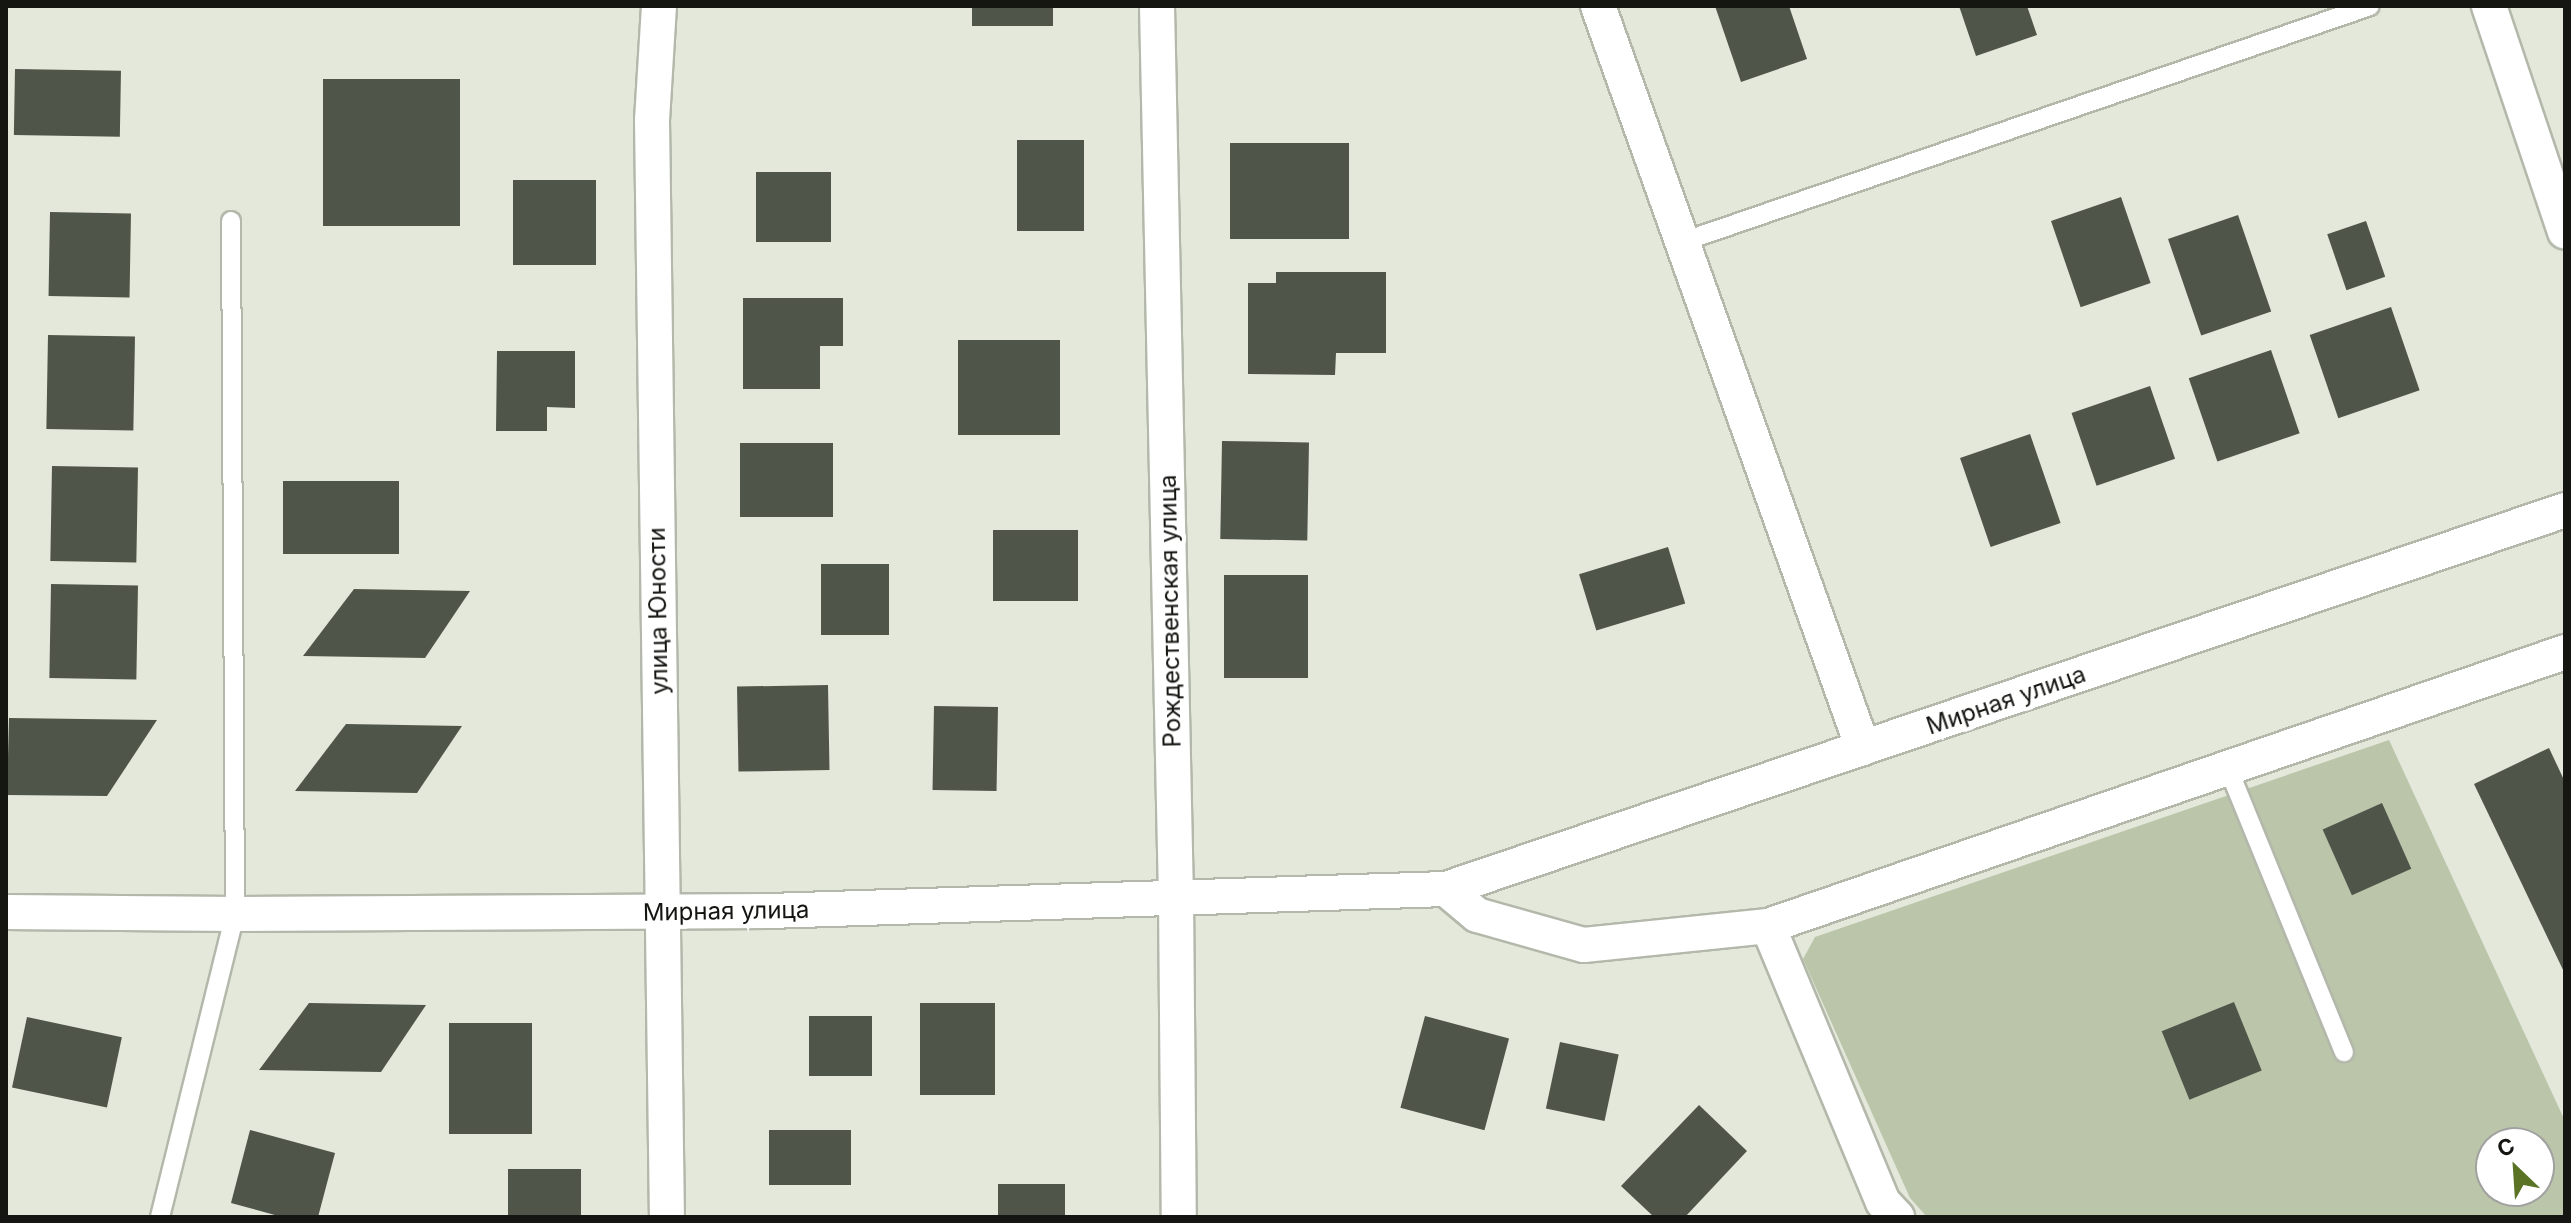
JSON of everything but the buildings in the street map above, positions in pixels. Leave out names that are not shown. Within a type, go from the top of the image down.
[{"type":"street","name":"улица Юности","points":[[659,6],[652,120],[667,1217]]},
{"type":"street","name":"Рождественская улица","points":[[1157,6],[1176,898],[1179,1217]]},
{"type":"street","points":[[1598,6],[1863,748]]},
{"type":"street","points":[[2489,6],[2565,232]]},
{"type":"street","name":"Мирная улица","points":[[6,912],[661,912],[1446,889],[2565,510]]},
{"type":"street","points":[[1446,889],[1477,915],[1584,945],[1768,926],[2565,652]]},
{"type":"street","points":[[1768,926],[1883,1202],[1897,1217]]},
{"type":"lane","points":[[1682,242],[2370,6]]},
{"type":"lane","points":[[160,1217],[235,914],[231,221]]},
{"type":"lane","points":[[2228,768],[2344,1052]]},
{"type":"green space","points":[[2389,740],[2565,1121],[2565,1217],[1927,1217],[1910,1198],[1803,959],[1815,937]]}]
